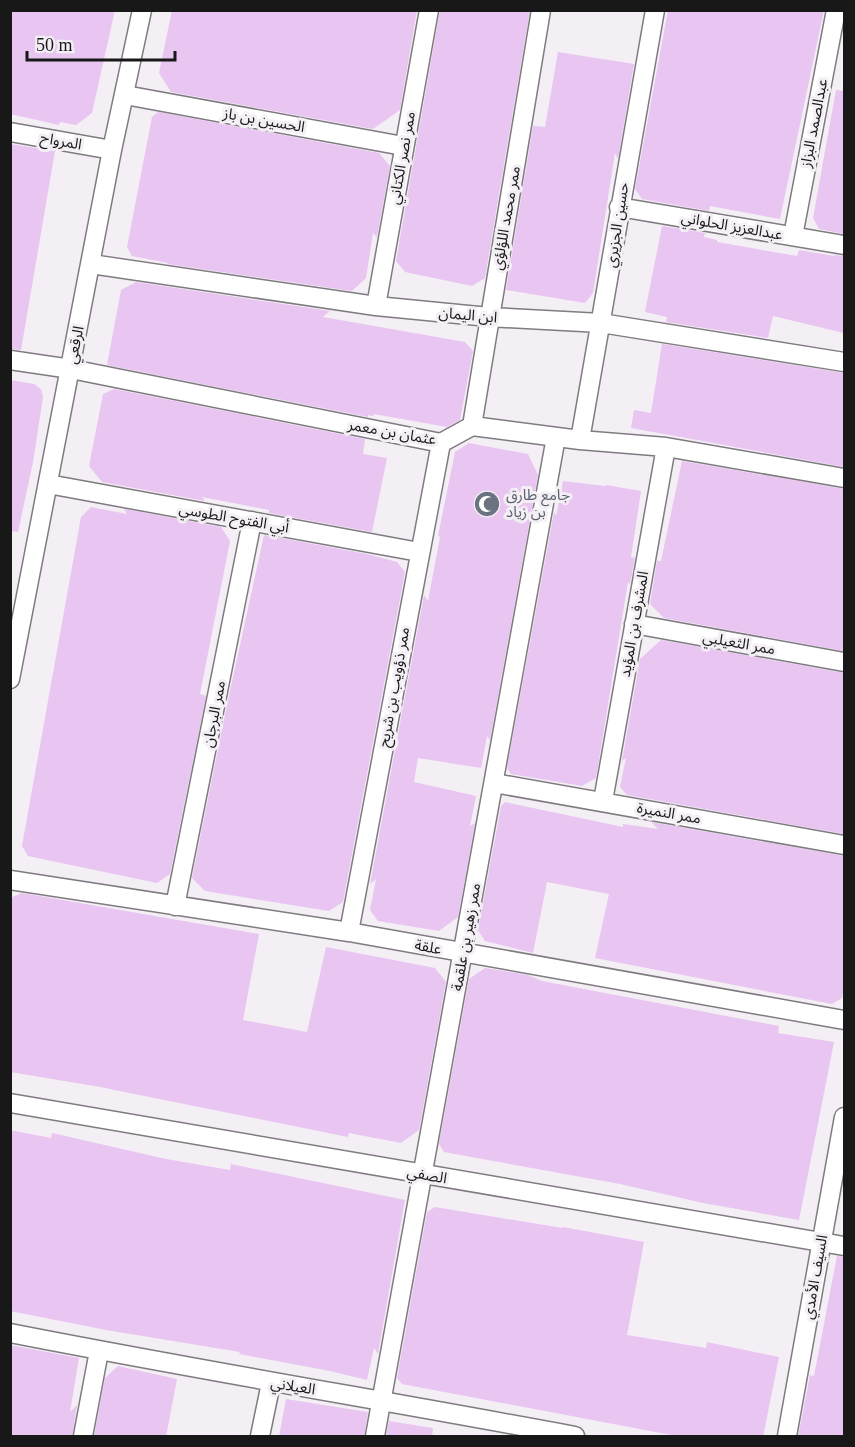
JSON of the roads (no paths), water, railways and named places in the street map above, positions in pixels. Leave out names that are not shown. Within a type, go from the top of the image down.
[{"type":"street","name":"الرقعي","points":[[10,679],[112,150],[142,10]]},
{"type":"street","name":"ممر نصر الكتاني","points":[[376,306],[429,10]]},
{"type":"street","name":"ممر محمد اللؤلؤي","points":[[472,426],[541,10]]},
{"type":"street","name":"حسين الجزيري","points":[[580,440],[655,10]]},
{"type":"street","name":"عبدالصمد البزاز","points":[[793,236],[836,10]]},
{"type":"street","name":"الحسين بن باز","points":[[125,95],[403,146]]},
{"type":"street","name":"المرواح","points":[[10,132],[112,150]]},
{"type":"street","name":"عبدالعزيز الحلواني","points":[[619,207],[844,245]]},
{"type":"street","name":"ابن اليمان","points":[[91,264],[376,306],[489,317],[601,323],[844,362]]},
{"type":"street","name":"عثمان بن معمر","points":[[10,360],[70,369],[441,443],[472,426]]},
{"type":"street","points":[[472,426],[580,440],[666,447],[844,478]]},
{"type":"street","name":"ممر زهير بن علقمة","points":[[375,1437],[556,437]]},
{"type":"street","name":"ممر ذؤويب بن شريح","points":[[350,932],[441,443]]},
{"type":"street","name":"المشرف بن المؤيد","points":[[603,801],[666,447]]},
{"type":"street","name":"أبي الفتوح الطوسي","points":[[48,484],[420,552]]},
{"type":"street","name":"ممر البرجان","points":[[175,906],[252,521]]},
{"type":"street","name":"ممر الثعيلبي","points":[[634,624],[844,662]]},
{"type":"street","name":"ممر النميرة","points":[[494,783],[844,845]]},
{"type":"street","name":"علقة","points":[[10,880],[350,932],[844,1020]]},
{"type":"street","name":"الصفي","points":[[10,1103],[844,1246]]},
{"type":"street","name":"السيف الأمدي","points":[[787,1437],[844,1117]]},
{"type":"street","name":"العيلاني","points":[[10,1334],[575,1437]]},
{"type":"street","points":[[83,1437],[99,1351]]},
{"type":"street","points":[[260,1437],[271,1383]]},
{"type":"place","name":"جامع طارق بن زياد","points":[[487,504]]}]
